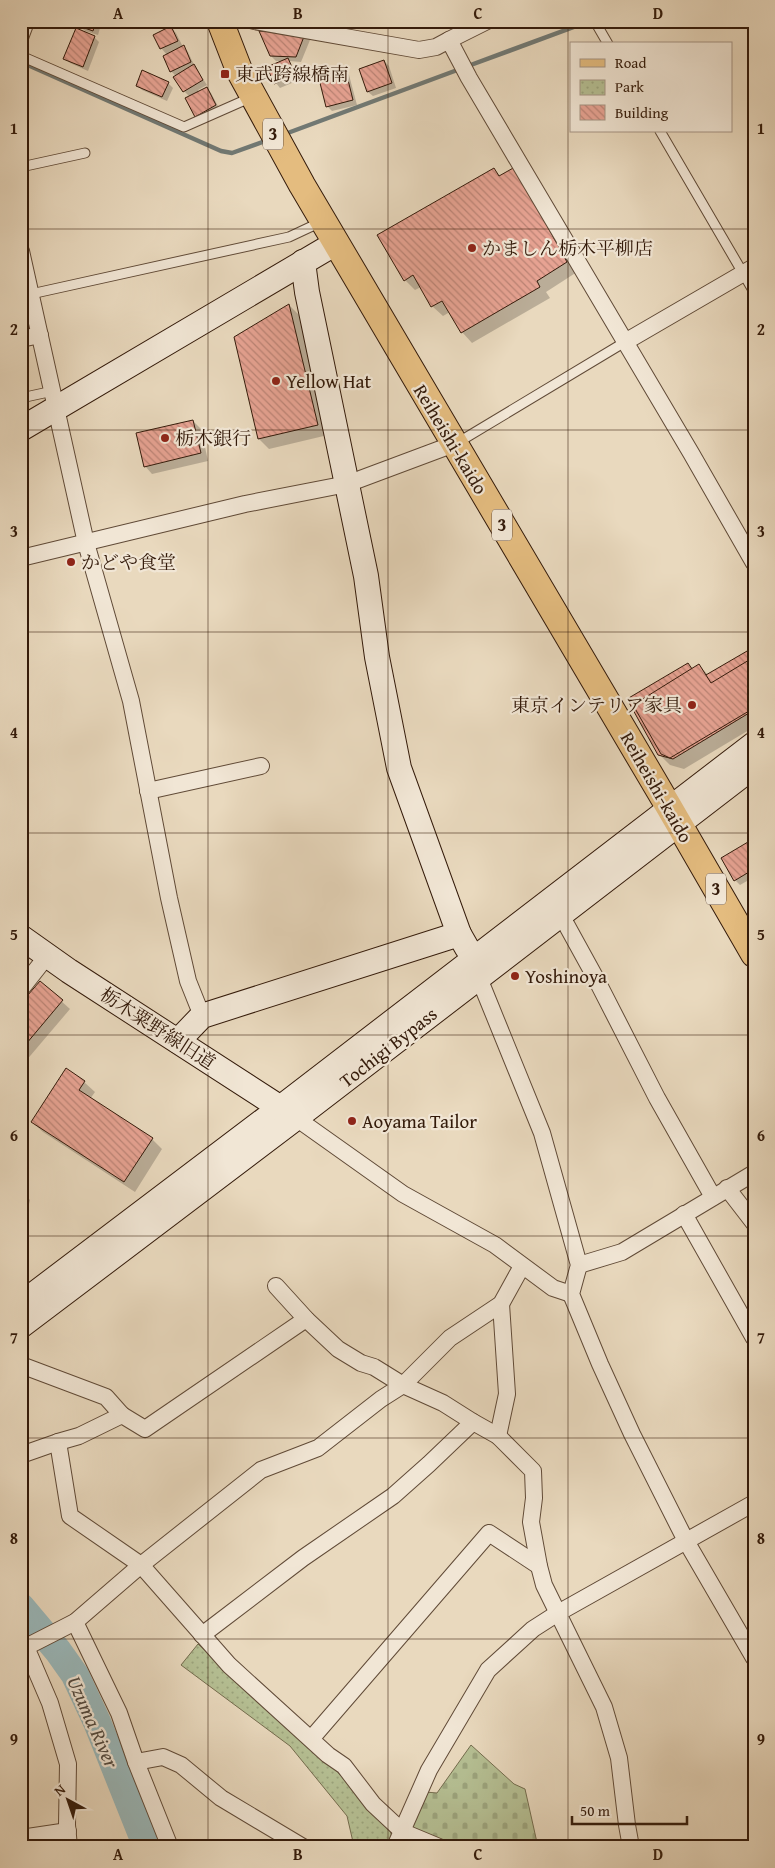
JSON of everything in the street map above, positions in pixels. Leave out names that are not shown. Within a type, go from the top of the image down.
[{"type":"main road","name":"Reiheishi-kaido","points":[[225,23],[239,70],[329,232],[754,954]]},
{"type":"street","points":[[254,21],[419,50],[436,47],[487,21]]},
{"type":"street","points":[[449,40],[469,78],[754,562]]},
{"type":"street","points":[[21,429],[55,400],[303,262],[329,232]]},
{"type":"street","points":[[22,257],[86,543],[131,701],[169,898],[188,981],[202,1016]]},
{"type":"street","points":[[303,262],[307,292],[366,576],[377,657],[399,768],[459,934],[476,969],[542,1133],[578,1265],[571,1294],[632,1434],[686,1541],[754,1658]]},
{"type":"street","points":[[625,342],[748,270]]},
{"type":"street","points":[[21,339],[40,335]]},
{"type":"street","points":[[21,558],[245,504],[347,484],[454,444]]},
{"type":"street","name":"Tochigi Bypass","points":[[476,969],[561,915],[754,744]]},
{"type":"street","points":[[148,791],[261,766]]},
{"type":"street","name":"Tochigi Bypass","points":[[21,1326],[288,1113],[674,816],[754,766]]},
{"type":"street","points":[[561,915],[657,1098],[720,1192],[754,1223]]},
{"type":"street","points":[[178,1041],[202,1016],[459,934]]},
{"type":"street","name":"栃木粟野線旧道","points":[[21,937],[288,1113]]},
{"type":"street","points":[[21,989],[48,956]]},
{"type":"street","points":[[288,1113],[403,1194],[495,1245],[553,1288],[571,1294]]},
{"type":"street","name":"Tochigi Bypass","points":[[21,1304],[288,1113]]},
{"type":"street","points":[[578,1265],[622,1252],[754,1173]]},
{"type":"street","points":[[684,1214],[754,1338]]},
{"type":"street","points":[[21,1838],[69,1839],[68,1764],[50,1703],[28,1643],[71,1623],[261,1470],[318,1448],[403,1384],[450,1338],[501,1304],[522,1266]]},
{"type":"street","points":[[276,1286],[306,1319],[338,1348],[361,1363],[374,1367],[403,1384],[443,1403],[498,1436],[533,1471],[534,1498],[531,1522],[538,1566],[544,1585],[604,1707],[619,1758],[631,1847]]},
{"type":"street","points":[[498,1436],[507,1394],[501,1304]]},
{"type":"street","points":[[21,1365],[106,1397],[122,1415],[145,1429],[306,1319]]},
{"type":"street","points":[[21,1455],[80,1436],[122,1415]]},
{"type":"street","points":[[202,1635],[303,1558],[393,1496],[472,1422]]},
{"type":"street","points":[[58,1442],[70,1516],[141,1565],[229,1665],[328,1755],[344,1766],[373,1804],[403,1832],[438,1847]]},
{"type":"street","points":[[395,1847],[429,1770],[488,1670],[533,1630],[558,1613],[754,1503]]},
{"type":"street","points":[[311,1739],[490,1533],[538,1566]]},
{"type":"street","points":[[71,1623],[119,1713],[136,1762],[170,1847]]},
{"type":"street","points":[[136,1762],[163,1757],[181,1765],[221,1798],[303,1847]]},
{"type":"lane","points":[[21,45],[30,21]]},
{"type":"lane","points":[[597,25],[607,42]]},
{"type":"lane","points":[[21,56],[184,127],[253,97]]},
{"type":"lane","points":[[661,132],[748,270],[754,292]]},
{"type":"lane","points":[[21,167],[85,153]]},
{"type":"lane","points":[[31,294],[289,237],[329,232]]},
{"type":"lane","points":[[454,444],[625,342]]},
{"type":"lane","points":[[21,398],[55,400]]},
{"type":"green space","points":[[198,1644],[333,1767],[389,1828],[394,1842],[391,1847],[353,1847],[347,1816],[290,1746],[181,1665]]},
{"type":"green space","points":[[471,1745],[514,1784],[525,1789],[538,1847],[454,1847],[409,1827],[425,1792],[437,1793]]},
{"type":"building","points":[[80,21],[96,21],[93,31],[79,26]]},
{"type":"building","points":[[171,26],[178,41],[160,49],[153,35]]},
{"type":"building","points":[[76,28],[95,36],[83,67],[63,59]]},
{"type":"building","points":[[259,31],[305,34],[296,57],[270,56]]},
{"type":"building","points":[[184,45],[191,62],[170,72],[163,56]]},
{"type":"building","points":[[288,58],[295,74],[274,84],[267,67]]},
{"type":"building","points":[[384,60],[392,83],[367,92],[359,69]]},
{"type":"building","points":[[194,64],[203,80],[183,92],[173,77]]},
{"type":"building","points":[[345,68],[353,100],[326,107],[318,75]]},
{"type":"building","points":[[142,70],[169,82],[162,97],[136,86]]},
{"type":"building","points":[[207,87],[216,105],[195,117],[185,98]]},
{"type":"building","name":"かましん栃木平柳店","points":[[515,167],[567,262],[537,281],[540,287],[461,333],[442,301],[431,307],[413,275],[404,281],[377,235],[494,168],[499,176]]},
{"type":"building","name":"Yellow Hat","points":[[289,304],[318,425],[258,439],[234,337]]},
{"type":"building","points":[[193,420],[201,453],[144,467],[136,433]]},
{"type":"building","name":"東京インテリア家具","points":[[754,647],[754,710],[673,759],[658,755],[627,699],[688,663],[699,679]]},
{"type":"building","name":"東京インテリア家具","points":[[754,657],[754,708],[670,758],[661,754],[633,705],[699,664],[711,683]]},
{"type":"building","points":[[753,839],[754,869],[734,881],[721,858]]},
{"type":"building","points":[[40,981],[63,1000],[21,1050],[21,1003]]},
{"type":"building","points":[[66,1068],[85,1081],[79,1090],[153,1138],[124,1182],[31,1122]]},
{"type":"waterway","points":[[468,66],[590,21]]},
{"type":"waterway","points":[[733,21],[754,24]]},
{"type":"waterway","points":[[21,62],[221,151],[232,153],[268,140]]},
{"type":"waterway","points":[[285,134],[460,69]]},
{"type":"waterway","name":"Uzuma River","points":[[21,1607],[58,1651],[75,1675],[97,1722],[147,1847]]},
{"type":"place","name":"東武跨線橋南","points":[[225,74]]},
{"type":"place","name":"かましん栃木平柳店","points":[[472,248]]},
{"type":"place","name":"Yellow Hat","points":[[276,381]]},
{"type":"place","name":"栃木銀行","points":[[165,438]]},
{"type":"place","name":"かどや食堂","points":[[71,562]]},
{"type":"place","name":"東京インテリア家具","points":[[692,705]]},
{"type":"place","name":"Yoshinoya","points":[[515,976]]},
{"type":"place","name":"Aoyama Tailor","points":[[352,1121]]}]
